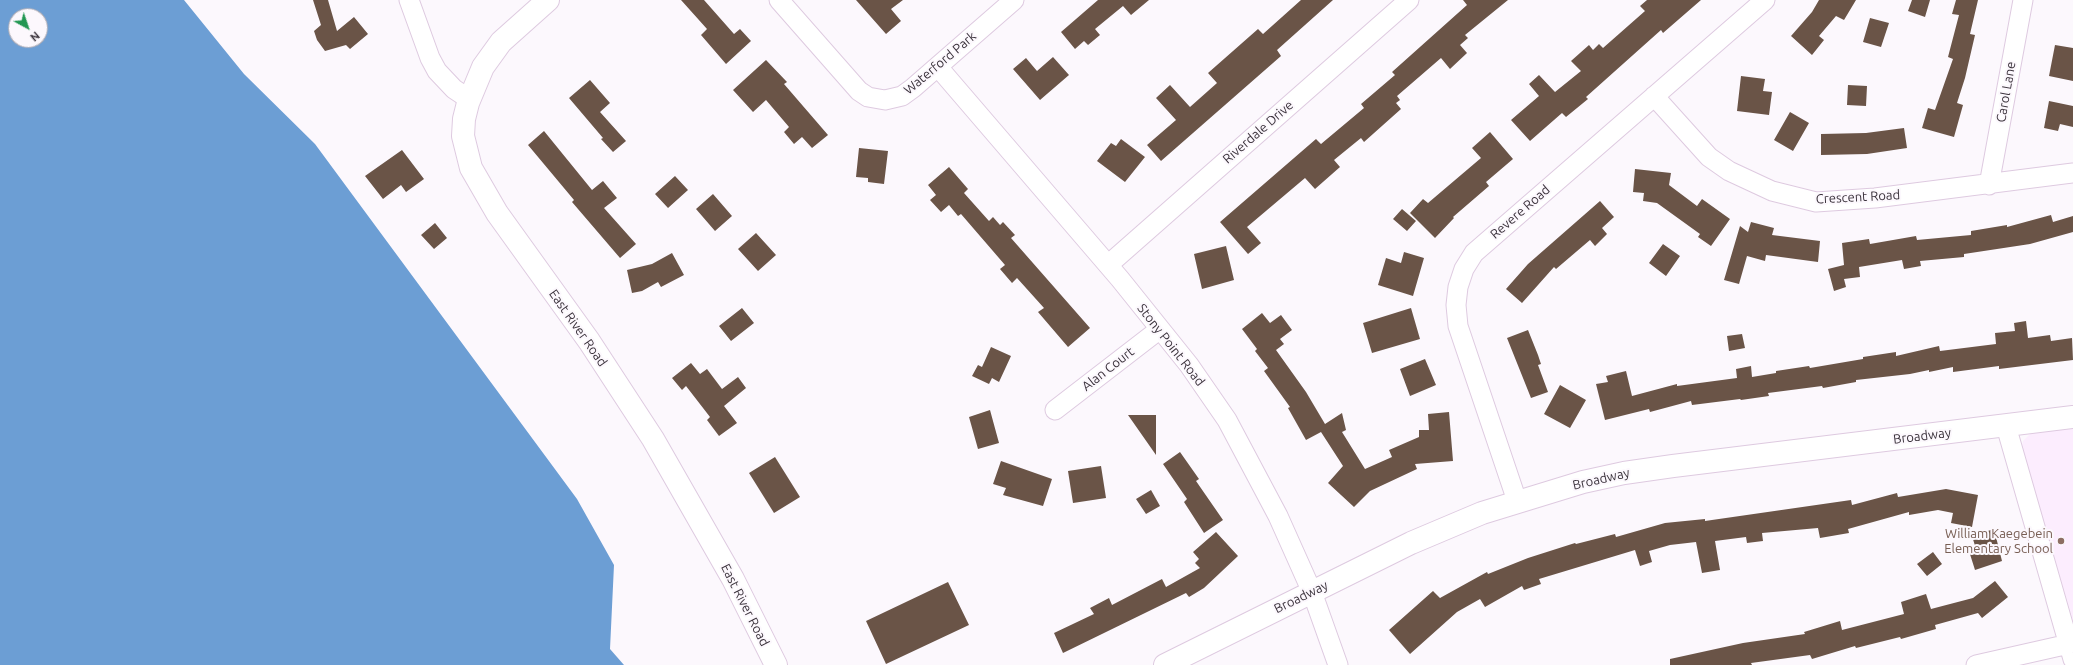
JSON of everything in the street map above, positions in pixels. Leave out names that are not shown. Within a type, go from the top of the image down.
[{"type":"street","points":[[409,0],[430,58],[437,71],[454,90],[469,99]]},
{"type":"street","name":"East River Road","points":[[548,0],[501,42],[483,67],[469,99],[464,119],[463,136],[471,168],[482,189],[589,341],[653,439],[733,579],[776,665]]},
{"type":"street","name":"Waterford Park","points":[[779,0],[859,91],[868,97],[884,100],[902,96],[938,67],[1014,0]]},
{"type":"street","name":"Riverdale Drive","points":[[1108,265],[1409,0]]},
{"type":"street","name":"Revere Road","points":[[1517,501],[1458,326],[1456,305],[1458,287],[1464,269],[1474,253],[1765,0]]},
{"type":"street","name":"Carol Lane","points":[[1989,185],[2023,0]]},
{"type":"street","name":"Stony Point Road","points":[[938,67],[1108,265],[1189,365],[1227,420],[1278,516],[1312,592],[1338,665]]},
{"type":"street","name":"Crescent Road","points":[[1654,96],[1709,157],[1729,171],[1772,191],[1816,202],[1875,198],[1989,185],[2073,173]]},
{"type":"street","name":"Alan Court","points":[[1055,410],[1160,329]]},
{"type":"street","name":"Broadway","points":[[1165,665],[1410,543],[1482,513],[1517,501],[1584,482],[1624,473],[2073,417]]},
{"type":"street","points":[[1976,665],[2071,652],[2006,426]]},
{"type":"shaded area","name":"William Kaegebein Elementary School","points":[[2073,428],[2073,621],[2022,447],[2023,441],[2031,433]]},
{"type":"water","points":[[0,0],[184,0],[244,74],[315,144],[577,499],[614,565],[610,649],[624,665],[0,665]]},
{"type":"building","points":[[313,0],[328,0],[337,31],[354,17],[368,34],[350,49],[346,45],[325,51],[317,40],[314,31],[321,25]]},
{"type":"building","points":[[681,0],[704,0],[734,34],[740,29],[751,41],[726,64],[701,35],[707,29]]},
{"type":"building","points":[[856,0],[903,0],[891,9],[901,21],[886,34]]},
{"type":"building","points":[[1098,0],[1149,0],[1131,15],[1123,6],[1095,29],[1100,35],[1088,45],[1084,41],[1075,49],[1061,32]]},
{"type":"building","points":[[1301,0],[1333,0],[1277,50],[1281,56],[1161,161],[1147,145],[1176,120],[1156,98],[1170,85],[1190,107],[1217,83],[1208,73],[1258,29],[1263,34]]},
{"type":"building","points":[[1463,0],[1508,0],[1465,35],[1468,38],[1460,45],[1467,53],[1450,69],[1441,58],[1397,96],[1400,100],[1396,103],[1401,109],[1364,142],[1361,138],[1334,160],[1340,167],[1315,189],[1305,178],[1247,227],[1261,243],[1248,254],[1220,222],[1316,139],[1321,144],[1364,108],[1361,104],[1395,75],[1392,72],[1467,5]]},
{"type":"building","points":[[1647,0],[1701,0],[1663,33],[1661,30],[1586,97],[1588,99],[1566,117],[1562,113],[1530,141],[1511,120],[1539,96],[1529,84],[1539,75],[1555,92],[1581,71],[1571,61],[1589,45],[1593,50],[1599,44],[1603,48],[1645,11],[1640,6]]},
{"type":"building","points":[[1819,0],[1856,0],[1844,20],[1836,16],[1819,36],[1824,40],[1812,55],[1791,36],[1812,12]]},
{"type":"building","points":[[1912,0],[1930,0],[1925,17],[1908,11]]},
{"type":"building","points":[[1956,0],[1978,0],[1970,34],[1975,35],[1965,78],[1957,103],[1963,105],[1954,137],[1922,128],[1928,108],[1935,110],[1953,59],[1948,57],[1959,15],[1952,14]]},
{"type":"building","points":[[1870,18],[1889,23],[1881,47],[1863,42]]},
{"type":"building","points":[[2055,45],[2073,48],[2073,81],[2049,76]]},
{"type":"building","points":[[1053,57],[1069,75],[1040,100],[1013,69],[1026,58],[1037,71]]},
{"type":"building","points":[[766,60],[787,82],[784,84],[828,135],[812,148],[802,137],[794,144],[784,132],[789,127],[766,100],[753,112],[733,90]]},
{"type":"building","points":[[1741,76],[1765,79],[1763,91],[1772,92],[1769,115],[1737,111]]},
{"type":"building","points":[[590,80],[610,103],[600,112],[626,141],[613,152],[569,98]]},
{"type":"building","points":[[1848,85],[1867,86],[1866,106],[1847,105]]},
{"type":"building","points":[[2049,101],[2073,106],[2073,127],[2060,124],[2058,131],[2044,128]]},
{"type":"building","points":[[1790,112],[1809,123],[1793,151],[1774,140]]},
{"type":"building","points":[[1904,128],[1907,148],[1867,154],[1821,155],[1821,134],[1866,133]]},
{"type":"building","points":[[544,131],[592,190],[603,181],[617,198],[604,208],[636,244],[620,258],[572,202],[574,200],[528,145]]},
{"type":"building","points":[[1490,132],[1513,159],[1486,182],[1489,186],[1453,217],[1454,218],[1435,238],[1410,213],[1423,199],[1428,203],[1481,158],[1472,148]]},
{"type":"building","points":[[1121,139],[1145,157],[1125,182],[1097,161],[1111,143],[1116,146]]},
{"type":"building","points":[[859,148],[888,151],[884,184],[868,182],[868,178],[856,177]]},
{"type":"building","points":[[402,150],[424,179],[406,192],[401,185],[383,199],[365,176]]},
{"type":"building","points":[[949,167],[968,189],[964,193],[989,221],[993,217],[1000,225],[1003,222],[1015,235],[1011,238],[1090,328],[1068,347],[1038,312],[1044,308],[1017,278],[1012,283],[1000,269],[1005,265],[961,214],[958,216],[949,205],[941,212],[930,200],[936,195],[928,185]]},
{"type":"building","points":[[1635,169],[1671,173],[1669,185],[1697,206],[1702,199],[1730,219],[1711,246],[1698,237],[1700,234],[1657,203],[1643,201],[1644,193],[1633,192]]},
{"type":"building","points":[[675,176],[688,190],[668,208],[655,194]]},
{"type":"building","points":[[713,194],[732,216],[715,231],[696,209]]},
{"type":"building","points":[[1600,201],[1614,217],[1602,228],[1607,234],[1595,246],[1590,240],[1556,269],[1554,267],[1522,303],[1506,289],[1528,264]]},
{"type":"building","points":[[1402,209],[1416,221],[1407,231],[1393,219]]},
{"type":"building","points":[[2051,215],[2053,222],[2073,216],[2073,232],[2030,244],[1964,254],[1964,257],[1920,261],[1921,266],[1904,269],[1902,260],[1859,267],[1860,277],[1844,279],[1846,287],[1834,291],[1828,269],[1844,265],[1842,243],[1869,239],[1870,244],[1916,236],[1917,240],[1971,235],[1971,231],[2007,225],[2007,227]]},
{"type":"building","points":[[1751,222],[1774,228],[1772,235],[1820,241],[1818,262],[1766,255],[1765,261],[1747,256],[1739,284],[1724,280],[1740,226],[1748,232]]},
{"type":"building","points":[[435,223],[447,238],[434,249],[421,235]]},
{"type":"building","points":[[756,233],[776,255],[758,271],[738,249]]},
{"type":"building","points":[[1663,244],[1680,256],[1666,276],[1649,263]]},
{"type":"building","points":[[1226,246],[1234,280],[1202,289],[1194,254]]},
{"type":"building","points":[[1404,252],[1424,258],[1413,296],[1378,285],[1386,258],[1401,263]]},
{"type":"building","points":[[672,253],[684,275],[661,287],[658,282],[642,291],[632,293],[627,270],[652,264]]},
{"type":"building","points":[[742,308],[754,323],[731,341],[719,326]]},
{"type":"building","points":[[1411,308],[1420,339],[1372,353],[1363,323]]},
{"type":"building","points":[[1262,313],[1270,323],[1281,315],[1292,330],[1280,339],[1284,344],[1276,350],[1306,392],[1325,424],[1342,413],[1346,430],[1342,432],[1365,469],[1392,457],[1389,450],[1419,437],[1419,430],[1429,430],[1428,414],[1449,412],[1453,461],[1415,464],[1417,469],[1370,491],[1354,507],[1328,483],[1343,466],[1321,432],[1306,440],[1288,408],[1290,407],[1264,371],[1268,368],[1255,351],[1257,349],[1242,329]]},
{"type":"building","points":[[2026,321],[2028,338],[2050,335],[2051,341],[2072,338],[2073,360],[1999,369],[1999,366],[1953,372],[1953,367],[1929,372],[1929,370],[1910,374],[1856,380],[1856,382],[1823,388],[1822,386],[1768,393],[1769,396],[1741,400],[1692,405],[1691,401],[1650,412],[1649,409],[1605,420],[1596,384],[1608,382],[1606,376],[1626,371],[1632,396],[1677,384],[1677,386],[1737,378],[1736,369],[1751,366],[1752,377],[1776,373],[1776,371],[1809,366],[1810,368],[1896,352],[1896,356],[1939,346],[1940,351],[1996,344],[1995,333],[2015,331],[2014,323]]},
{"type":"building","points":[[1528,330],[1541,364],[1538,365],[1548,392],[1531,398],[1507,338]]},
{"type":"building","points":[[1742,334],[1745,348],[1729,351],[1727,336]]},
{"type":"building","points":[[991,347],[1011,356],[999,382],[992,378],[989,384],[972,376],[978,365],[982,367]]},
{"type":"building","points":[[1425,359],[1436,385],[1410,396],[1400,369]]},
{"type":"building","points":[[691,363],[700,374],[707,369],[722,389],[738,377],[746,388],[724,406],[737,423],[719,436],[707,420],[710,417],[686,386],[682,390],[672,378]]},
{"type":"building","points":[[1560,385],[1586,400],[1570,428],[1544,414]]},
{"type":"building","points":[[990,410],[999,443],[978,449],[969,417]]},
{"type":"building","points":[[1128,415],[1156,415],[1156,455]]},
{"type":"building","points":[[1180,452],[1199,479],[1196,481],[1223,520],[1204,533],[1184,502],[1187,499],[1163,464]]},
{"type":"building","points":[[775,457],[800,497],[774,513],[749,473]]},
{"type":"building","points":[[1001,461],[1052,479],[1043,506],[1003,495],[1006,488],[993,484]]},
{"type":"building","points":[[1101,466],[1106,498],[1073,503],[1068,471]]},
{"type":"building","points":[[1946,489],[1978,495],[1972,527],[1951,523],[1953,513],[1938,510],[1909,515],[1909,512],[1848,529],[1849,533],[1820,538],[1818,528],[1762,533],[1763,541],[1747,543],[1746,537],[1715,541],[1720,570],[1702,573],[1696,542],[1670,545],[1649,551],[1652,562],[1640,566],[1635,550],[1539,579],[1541,584],[1524,590],[1522,586],[1485,607],[1480,599],[1457,612],[1410,654],[1389,630],[1433,591],[1440,598],[1487,572],[1488,574],[1528,558],[1575,543],[1615,534],[1616,537],[1665,523],[1705,519],[1705,521],[1851,500],[1852,505],[1897,493],[1898,497]]},
{"type":"building","points":[[1151,490],[1160,506],[1146,514],[1136,499]]},
{"type":"building","points":[[1994,529],[2002,561],[1975,570],[1969,551],[1976,549],[1972,536]]},
{"type":"building","points":[[1216,532],[1238,556],[1204,588],[1189,597],[1186,593],[1063,653],[1054,633],[1094,614],[1090,608],[1109,598],[1112,605],[1162,579],[1166,587],[1200,568],[1195,563],[1199,559],[1193,552]]},
{"type":"building","points":[[1933,552],[1942,564],[1927,576],[1917,564]]},
{"type":"building","points":[[1995,581],[2008,597],[1982,618],[1978,613],[1935,625],[1936,629],[1901,639],[1900,637],[1856,648],[1855,646],[1812,659],[1810,655],[1751,663],[1752,665],[1670,665],[1670,659],[1743,643],[1805,634],[1804,632],[1840,621],[1842,630],[1904,614],[1901,602],[1926,594],[1931,609],[1973,598]]},
{"type":"building","points":[[948,582],[969,625],[886,664],[866,621]]},
{"type":"place","name":"William Kaegebein Elementary School","points":[[2061,541]]}]
